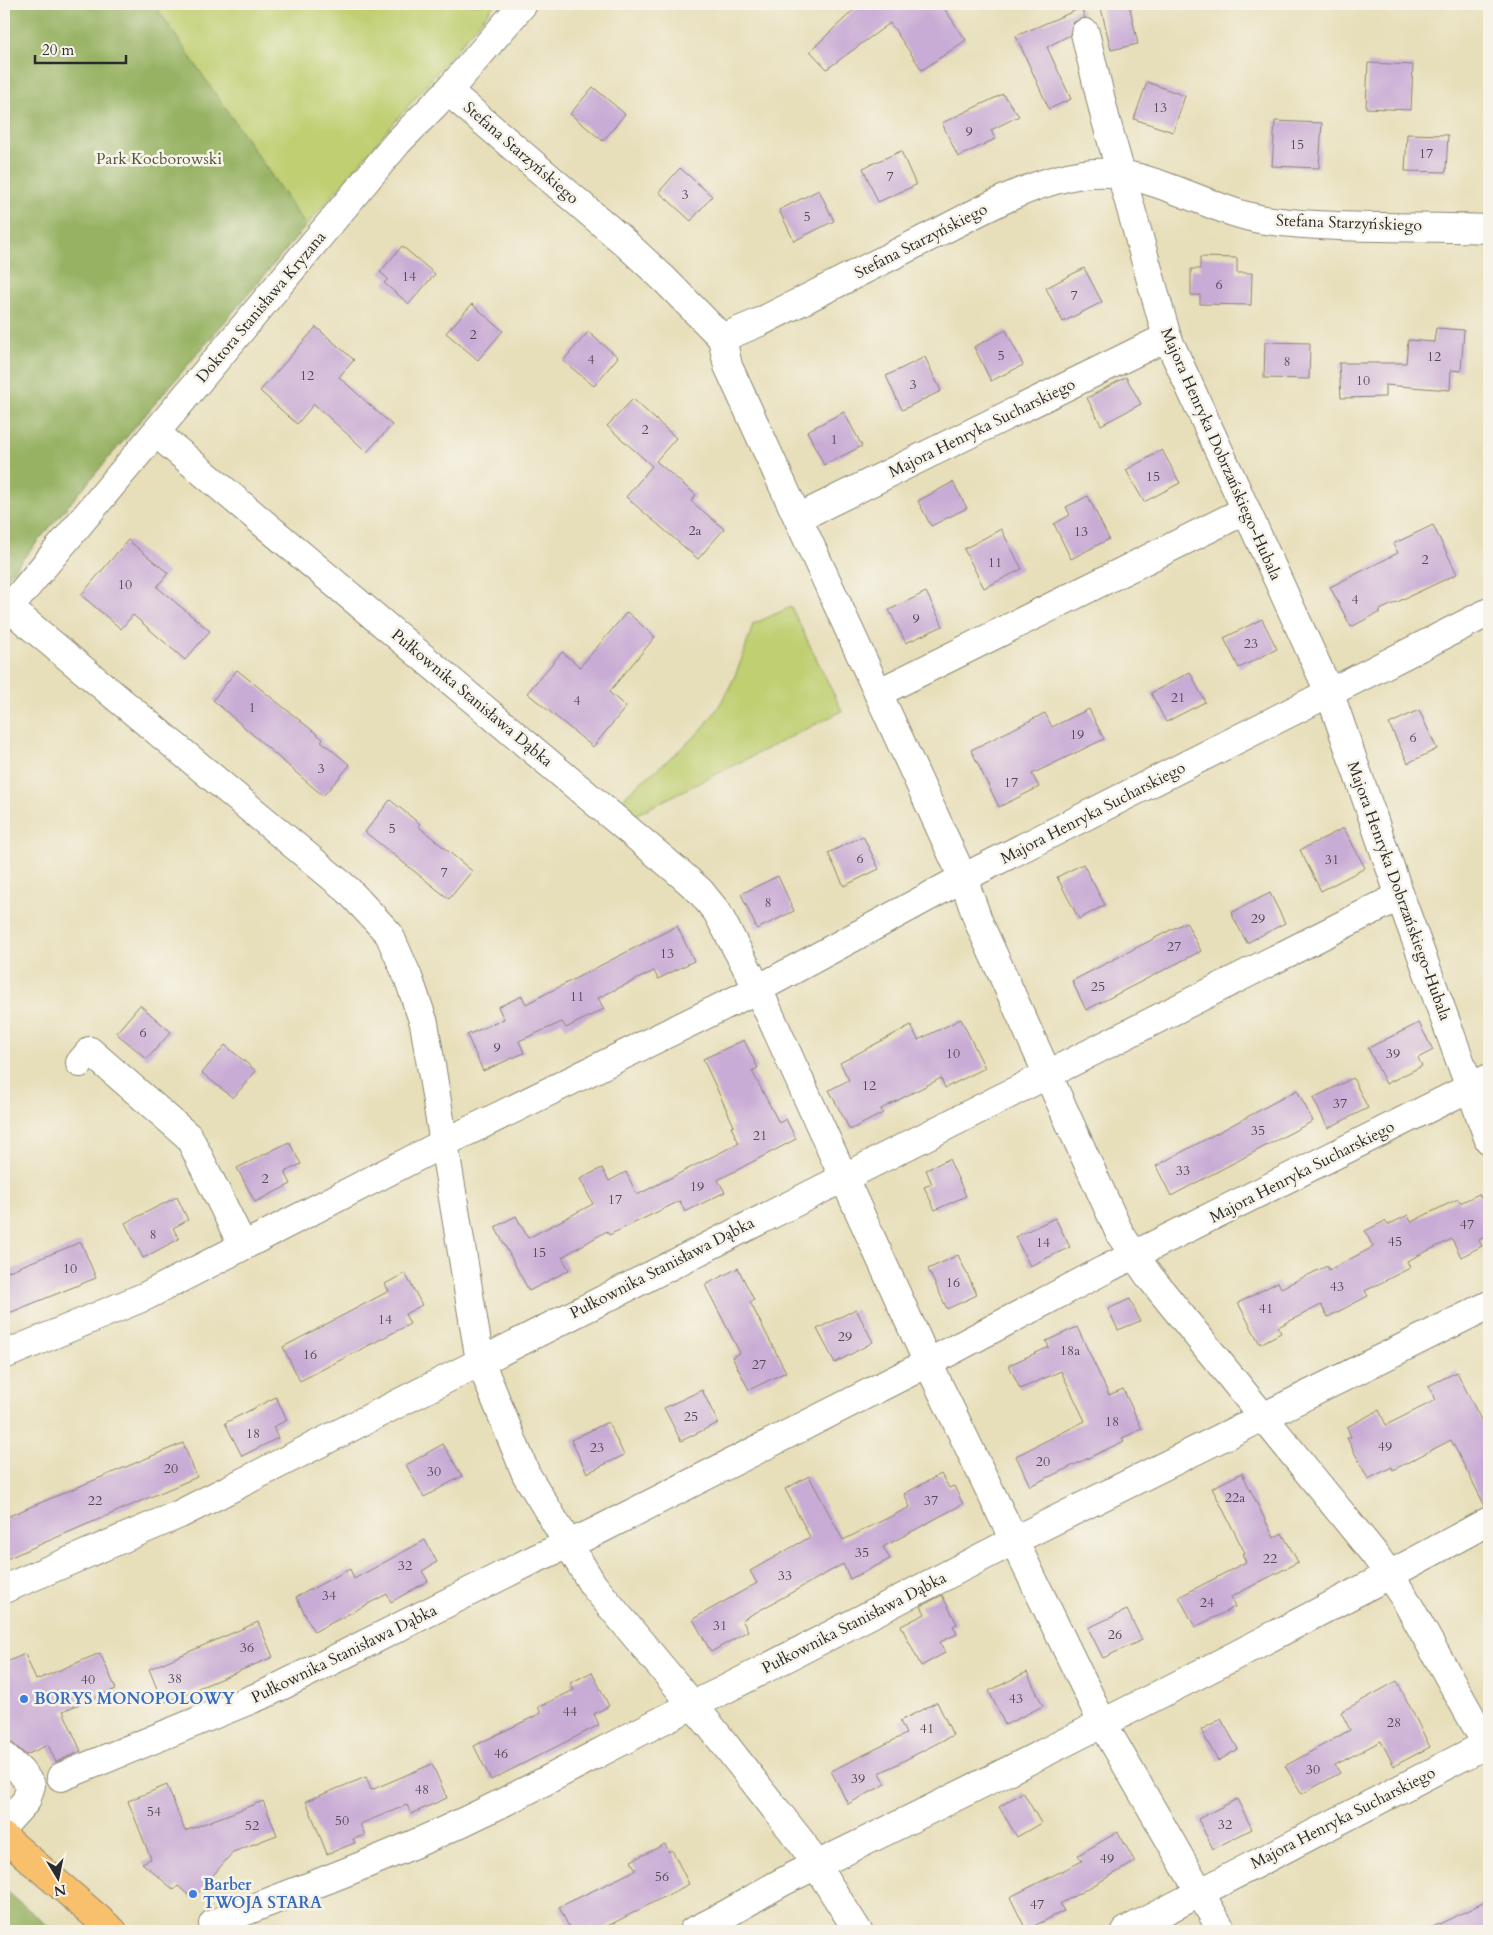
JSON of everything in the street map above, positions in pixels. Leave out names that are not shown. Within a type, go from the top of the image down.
[{"type":"main road","points":[[4,1837],[113,1931]]},
{"type":"street","name":"Doktora Stanisława Kryzana","points":[[6,611],[398,142],[448,91],[523,4]]},
{"type":"street","name":"Majora Henryka Dobrzańskiego-Hubala","points":[[1085,34],[1105,117],[1167,337],[1330,694],[1400,896],[1480,1082],[1489,1140]]},
{"type":"street","name":"Stefana Starzyńskiego","points":[[448,91],[623,241],[664,278],[722,338],[760,322],[993,204],[1043,183],[1085,173],[1122,175],[1174,189],[1218,207],[1264,220],[1334,226],[1489,229]]},
{"type":"street","name":"Majora Henryka Sucharskiego","points":[[798,518],[1167,337]]},
{"type":"street","name":"Majora Henryka Sucharskiego","points":[[722,338],[728,366],[962,878],[979,923],[1120,1234],[1134,1256],[1389,1574],[1489,1745],[1199,1893]]},
{"type":"street","name":"Pułkownika Stanisława Dąbka","points":[[156,432],[700,891],[718,912],[758,989],[928,1363],[1103,1724],[1222,1931]]},
{"type":"street","points":[[878,693],[1246,510]]},
{"type":"street","points":[[6,611],[348,890],[389,934],[408,977],[424,1024],[480,1361],[526,1474],[566,1544],[593,1585],[802,1842],[858,1931]]},
{"type":"street","points":[[1330,694],[1489,612]]},
{"type":"street","name":"Majora Henryka Sucharskiego","points":[[758,989],[962,878],[1330,694]]},
{"type":"street","points":[[844,1176],[1400,896]]},
{"type":"street","points":[[4,1355],[146,1296],[444,1143],[758,989]]},
{"type":"street","points":[[80,1063],[90,1051],[189,1137],[243,1246]]},
{"type":"street","name":"Majora Henryka Sucharskiego","points":[[928,1363],[1134,1256],[1480,1082]]},
{"type":"street","name":"Pułkownika Stanisława Dąbka","points":[[4,1589],[180,1514],[844,1176]]},
{"type":"street","points":[[1015,1540],[1489,1305]]},
{"type":"street","name":"Pułkownika Stanisława Dąbka","points":[[61,1777],[267,1693],[928,1363]]},
{"type":"street","points":[[693,1931],[817,1866],[1103,1724],[1489,1521]]},
{"type":"street","name":"Pułkownika Stanisława Dąbka","points":[[213,1924],[414,1844],[554,1776],[1015,1540]]},
{"type":"street","points":[[4,1756],[20,1771],[31,1786],[26,1801],[4,1825]]},
{"type":"street","points":[[1126,1931],[1199,1893]]},
{"type":"green space","name":"Park Kocborowski","points":[[4,4],[495,4],[4,581]]},
{"type":"green space","name":"Park Kocborowski","points":[[4,4],[154,4],[306,226],[4,581]]},
{"type":"green space","points":[[791,607],[842,711],[633,816],[620,805],[627,794],[681,749],[708,722],[732,682],[753,624]]},
{"type":"green space","points":[[4,1889],[54,1931],[4,1931]]},
{"type":"building","points":[[860,4],[941,4],[966,40],[922,70],[890,23],[827,69],[810,51]]},
{"type":"building","points":[[1100,4],[1129,4],[1138,44],[1111,50]]},
{"type":"building","points":[[1081,8],[1085,18],[1074,22],[1070,35],[1047,47],[1071,99],[1049,109],[1016,36]]},
{"type":"building","points":[[1368,63],[1413,65],[1411,110],[1366,108]]},
{"type":"building","points":[[1147,82],[1185,96],[1173,132],[1134,119]]},
{"type":"building","points":[[593,87],[625,114],[603,141],[570,114]]},
{"type":"building","points":[[1003,94],[1019,116],[991,130],[995,139],[958,157],[942,123]]},
{"type":"building","points":[[1275,121],[1322,123],[1319,168],[1272,166]]},
{"type":"building","points":[[1407,134],[1448,135],[1446,172],[1405,171]]},
{"type":"building","points":[[901,151],[916,185],[878,202],[863,168]]},
{"type":"building","points":[[680,168],[712,196],[691,221],[659,192]]},
{"type":"building","points":[[819,190],[834,221],[794,241],[779,210]]},
{"type":"building","points":[[402,246],[435,274],[409,304],[384,283],[388,279],[380,272]]},
{"type":"building","points":[[1200,257],[1237,258],[1237,273],[1252,273],[1251,305],[1200,304],[1200,295],[1191,295],[1191,269],[1200,269]]},
{"type":"building","points":[[1084,268],[1102,302],[1063,322],[1046,288]]},
{"type":"building","points":[[472,304],[503,331],[478,360],[446,333]]},
{"type":"building","points":[[316,327],[354,360],[339,377],[392,425],[367,452],[314,404],[297,424],[260,391]]},
{"type":"building","points":[[1436,328],[1464,330],[1461,371],[1451,370],[1450,390],[1385,385],[1385,397],[1341,398],[1339,363],[1406,363],[1408,340],[1434,342]]},
{"type":"building","points":[[1006,330],[1023,365],[991,381],[974,347]]},
{"type":"building","points":[[588,332],[618,357],[594,386],[563,361]]},
{"type":"building","points":[[1265,342],[1310,343],[1309,379],[1264,378]]},
{"type":"building","points":[[925,357],[941,391],[902,410],[886,376]]},
{"type":"building","points":[[1126,377],[1141,404],[1101,425],[1087,398]]},
{"type":"building","points":[[633,399],[676,438],[656,461],[696,495],[691,501],[724,529],[698,559],[626,497],[652,466],[607,426]]},
{"type":"building","points":[[844,412],[862,446],[824,465],[807,431]]},
{"type":"building","points":[[1162,450],[1180,483],[1144,502],[1126,470]]},
{"type":"building","points":[[953,482],[967,508],[931,526],[918,501]]},
{"type":"building","points":[[1088,496],[1109,539],[1071,559],[1054,524],[1070,515],[1066,507]]},
{"type":"building","points":[[1433,525],[1457,574],[1380,610],[1380,612],[1351,627],[1330,587],[1398,553],[1393,544]]},
{"type":"building","points":[[1001,529],[1022,569],[984,588],[964,549]]},
{"type":"building","points":[[128,540],[168,573],[157,587],[210,631],[185,660],[133,615],[121,629],[81,595]]},
{"type":"building","points":[[926,592],[943,626],[906,643],[889,610]]},
{"type":"building","points":[[627,612],[655,637],[609,692],[626,707],[593,747],[527,693],[562,652],[580,667]]},
{"type":"building","points":[[1262,619],[1277,649],[1239,668],[1224,638]]},
{"type":"building","points":[[237,670],[323,739],[321,741],[350,765],[323,796],[213,700]]},
{"type":"building","points":[[1190,672],[1205,702],[1166,722],[1151,693]]},
{"type":"building","points":[[1089,709],[1104,739],[1032,774],[1039,787],[999,807],[971,750],[1045,713],[1052,727]]},
{"type":"building","points":[[1419,710],[1437,749],[1408,763],[1389,724]]},
{"type":"building","points":[[390,800],[472,871],[449,899],[365,832]]},
{"type":"building","points":[[1344,828],[1365,868],[1321,891],[1300,850]]},
{"type":"building","points":[[863,836],[879,869],[844,886],[828,853]]},
{"type":"building","points":[[1083,864],[1105,905],[1079,919],[1057,877]]},
{"type":"building","points":[[778,876],[794,911],[757,929],[741,894]]},
{"type":"building","points":[[1270,893],[1285,923],[1247,943],[1231,913]]},
{"type":"building","points":[[1186,922],[1201,951],[1086,1010],[1072,981]]},
{"type":"building","points":[[677,926],[694,961],[658,979],[654,971],[598,998],[604,1009],[566,1028],[562,1022],[519,1041],[524,1053],[483,1071],[467,1035],[504,1019],[498,1007],[522,996],[526,1004]]},
{"type":"building","points":[[140,1005],[171,1032],[147,1059],[116,1033]]},
{"type":"building","points":[[961,1019],[985,1068],[945,1088],[941,1078],[881,1109],[883,1113],[850,1130],[829,1090],[849,1080],[840,1063],[911,1025],[918,1040]]},
{"type":"building","points":[[1419,1023],[1433,1050],[1418,1058],[1422,1066],[1386,1084],[1368,1048]]},
{"type":"building","points":[[744,1040],[758,1068],[752,1071],[779,1123],[786,1119],[796,1139],[718,1180],[725,1192],[685,1212],[680,1201],[609,1235],[607,1231],[562,1257],[569,1270],[529,1291],[495,1227],[516,1216],[528,1238],[593,1204],[580,1179],[602,1168],[609,1181],[626,1172],[637,1195],[739,1143],[731,1127],[734,1126],[703,1059]]},
{"type":"building","points":[[225,1045],[256,1071],[233,1098],[202,1073]]},
{"type":"building","points":[[1353,1078],[1368,1108],[1328,1128],[1313,1098]]},
{"type":"building","points":[[1297,1090],[1313,1121],[1171,1196],[1156,1166]]},
{"type":"building","points":[[289,1142],[301,1164],[285,1172],[291,1184],[255,1202],[237,1168]]},
{"type":"building","points":[[949,1159],[966,1196],[935,1210],[924,1187],[932,1184],[926,1170]]},
{"type":"building","points":[[1479,1194],[1489,1214],[1489,1235],[1479,1240],[1482,1246],[1461,1257],[1452,1239],[1407,1261],[1410,1268],[1365,1291],[1368,1296],[1328,1317],[1321,1305],[1278,1327],[1281,1333],[1260,1344],[1238,1303],[1278,1282],[1281,1288],[1327,1266],[1329,1270],[1373,1247],[1365,1231],[1385,1221],[1388,1225],[1408,1215],[1411,1222],[1458,1199],[1460,1203]]},
{"type":"building","points":[[177,1197],[188,1220],[173,1228],[179,1239],[143,1258],[125,1223]]},
{"type":"building","points":[[1055,1218],[1070,1247],[1030,1266],[1015,1237]]},
{"type":"building","points":[[81,1242],[96,1278],[4,1315],[4,1273]]},
{"type":"building","points":[[958,1255],[977,1295],[947,1309],[928,1269]]},
{"type":"building","points":[[738,1268],[754,1300],[750,1302],[786,1372],[749,1390],[732,1357],[740,1353],[705,1285]]},
{"type":"building","points":[[405,1273],[422,1305],[405,1314],[410,1324],[300,1381],[283,1347],[389,1291],[385,1284]]},
{"type":"building","points":[[1130,1299],[1140,1321],[1118,1330],[1108,1309]]},
{"type":"building","points":[[856,1309],[873,1342],[835,1363],[817,1329]]},
{"type":"building","points":[[1077,1327],[1109,1395],[1123,1389],[1142,1429],[1122,1438],[1124,1441],[1030,1486],[1016,1456],[1085,1421],[1061,1371],[1020,1389],[1009,1365],[1049,1347],[1046,1341]]},
{"type":"building","points":[[1457,1372],[1489,1436],[1489,1505],[1485,1506],[1451,1440],[1393,1470],[1392,1467],[1368,1479],[1347,1438],[1351,1437],[1347,1427],[1379,1410],[1386,1425],[1436,1400],[1428,1386]]},
{"type":"building","points":[[702,1390],[718,1423],[681,1441],[664,1408]]},
{"type":"building","points":[[276,1397],[287,1420],[273,1427],[278,1438],[242,1456],[225,1423]]},
{"type":"building","points":[[608,1422],[624,1455],[587,1473],[571,1440]]},
{"type":"building","points":[[183,1443],[197,1477],[4,1560],[4,1518]]},
{"type":"building","points":[[443,1444],[462,1476],[424,1497],[406,1465]]},
{"type":"building","points":[[1242,1473],[1274,1538],[1282,1533],[1298,1562],[1231,1597],[1235,1607],[1195,1627],[1179,1597],[1246,1562],[1242,1554],[1245,1553],[1212,1488]]},
{"type":"building","points":[[941,1474],[949,1488],[954,1486],[963,1504],[883,1547],[890,1559],[850,1579],[843,1564],[742,1620],[748,1631],[711,1652],[693,1619],[757,1583],[750,1571],[810,1537],[785,1489],[809,1476],[843,1540],[910,1507],[904,1494]]},
{"type":"building","points":[[425,1540],[437,1562],[422,1571],[428,1581],[391,1602],[387,1594],[314,1632],[296,1597],[350,1569],[354,1579]]},
{"type":"building","points":[[942,1595],[957,1624],[953,1626],[957,1634],[940,1642],[945,1653],[921,1666],[901,1626],[925,1614],[921,1606]]},
{"type":"building","points":[[1127,1610],[1142,1640],[1103,1658],[1088,1628]]},
{"type":"building","points":[[258,1622],[273,1657],[163,1703],[149,1669]]},
{"type":"building","points":[[100,1653],[116,1689],[63,1711],[81,1751],[56,1762],[48,1745],[26,1755],[4,1736],[4,1663],[25,1654],[36,1680]]},
{"type":"building","points":[[592,1672],[609,1706],[594,1714],[599,1725],[491,1780],[474,1746],[541,1713],[538,1707],[574,1690],[570,1683]]},
{"type":"building","points":[[1027,1672],[1043,1706],[1005,1725],[989,1691]]},
{"type":"building","points":[[1397,1681],[1430,1747],[1394,1766],[1381,1741],[1335,1765],[1340,1773],[1302,1794],[1285,1766],[1350,1730],[1341,1712]]},
{"type":"building","points":[[937,1702],[953,1735],[880,1773],[886,1784],[848,1804],[831,1771],[906,1734],[900,1721]]},
{"type":"building","points":[[1221,1719],[1238,1749],[1218,1761],[1201,1730]]},
{"type":"building","points":[[432,1764],[447,1798],[411,1814],[407,1805],[360,1824],[365,1835],[353,1839],[355,1843],[327,1854],[306,1801],[366,1777],[371,1790]]},
{"type":"building","points":[[167,1785],[185,1831],[263,1801],[277,1835],[233,1852],[193,1899],[178,1886],[174,1890],[142,1863],[151,1859],[128,1801]]},
{"type":"building","points":[[1023,1792],[1041,1823],[1017,1837],[999,1807]]},
{"type":"building","points":[[1237,1799],[1252,1829],[1213,1849],[1198,1819]]},
{"type":"building","points":[[1118,1832],[1135,1862],[1060,1904],[1064,1911],[1026,1930],[1010,1897],[1082,1861],[1078,1855]]},
{"type":"building","points":[[665,1844],[669,1852],[672,1850],[689,1884],[598,1931],[571,1931],[559,1907],[636,1870],[631,1861]]},
{"type":"building","points":[[1489,1900],[1489,1931],[1425,1931]]},
{"type":"place","name":"BORYS MONOPOLOWY","points":[[24,1699]]},
{"type":"place","name":"Barber TWOJA STARA","points":[[193,1894]]}]
